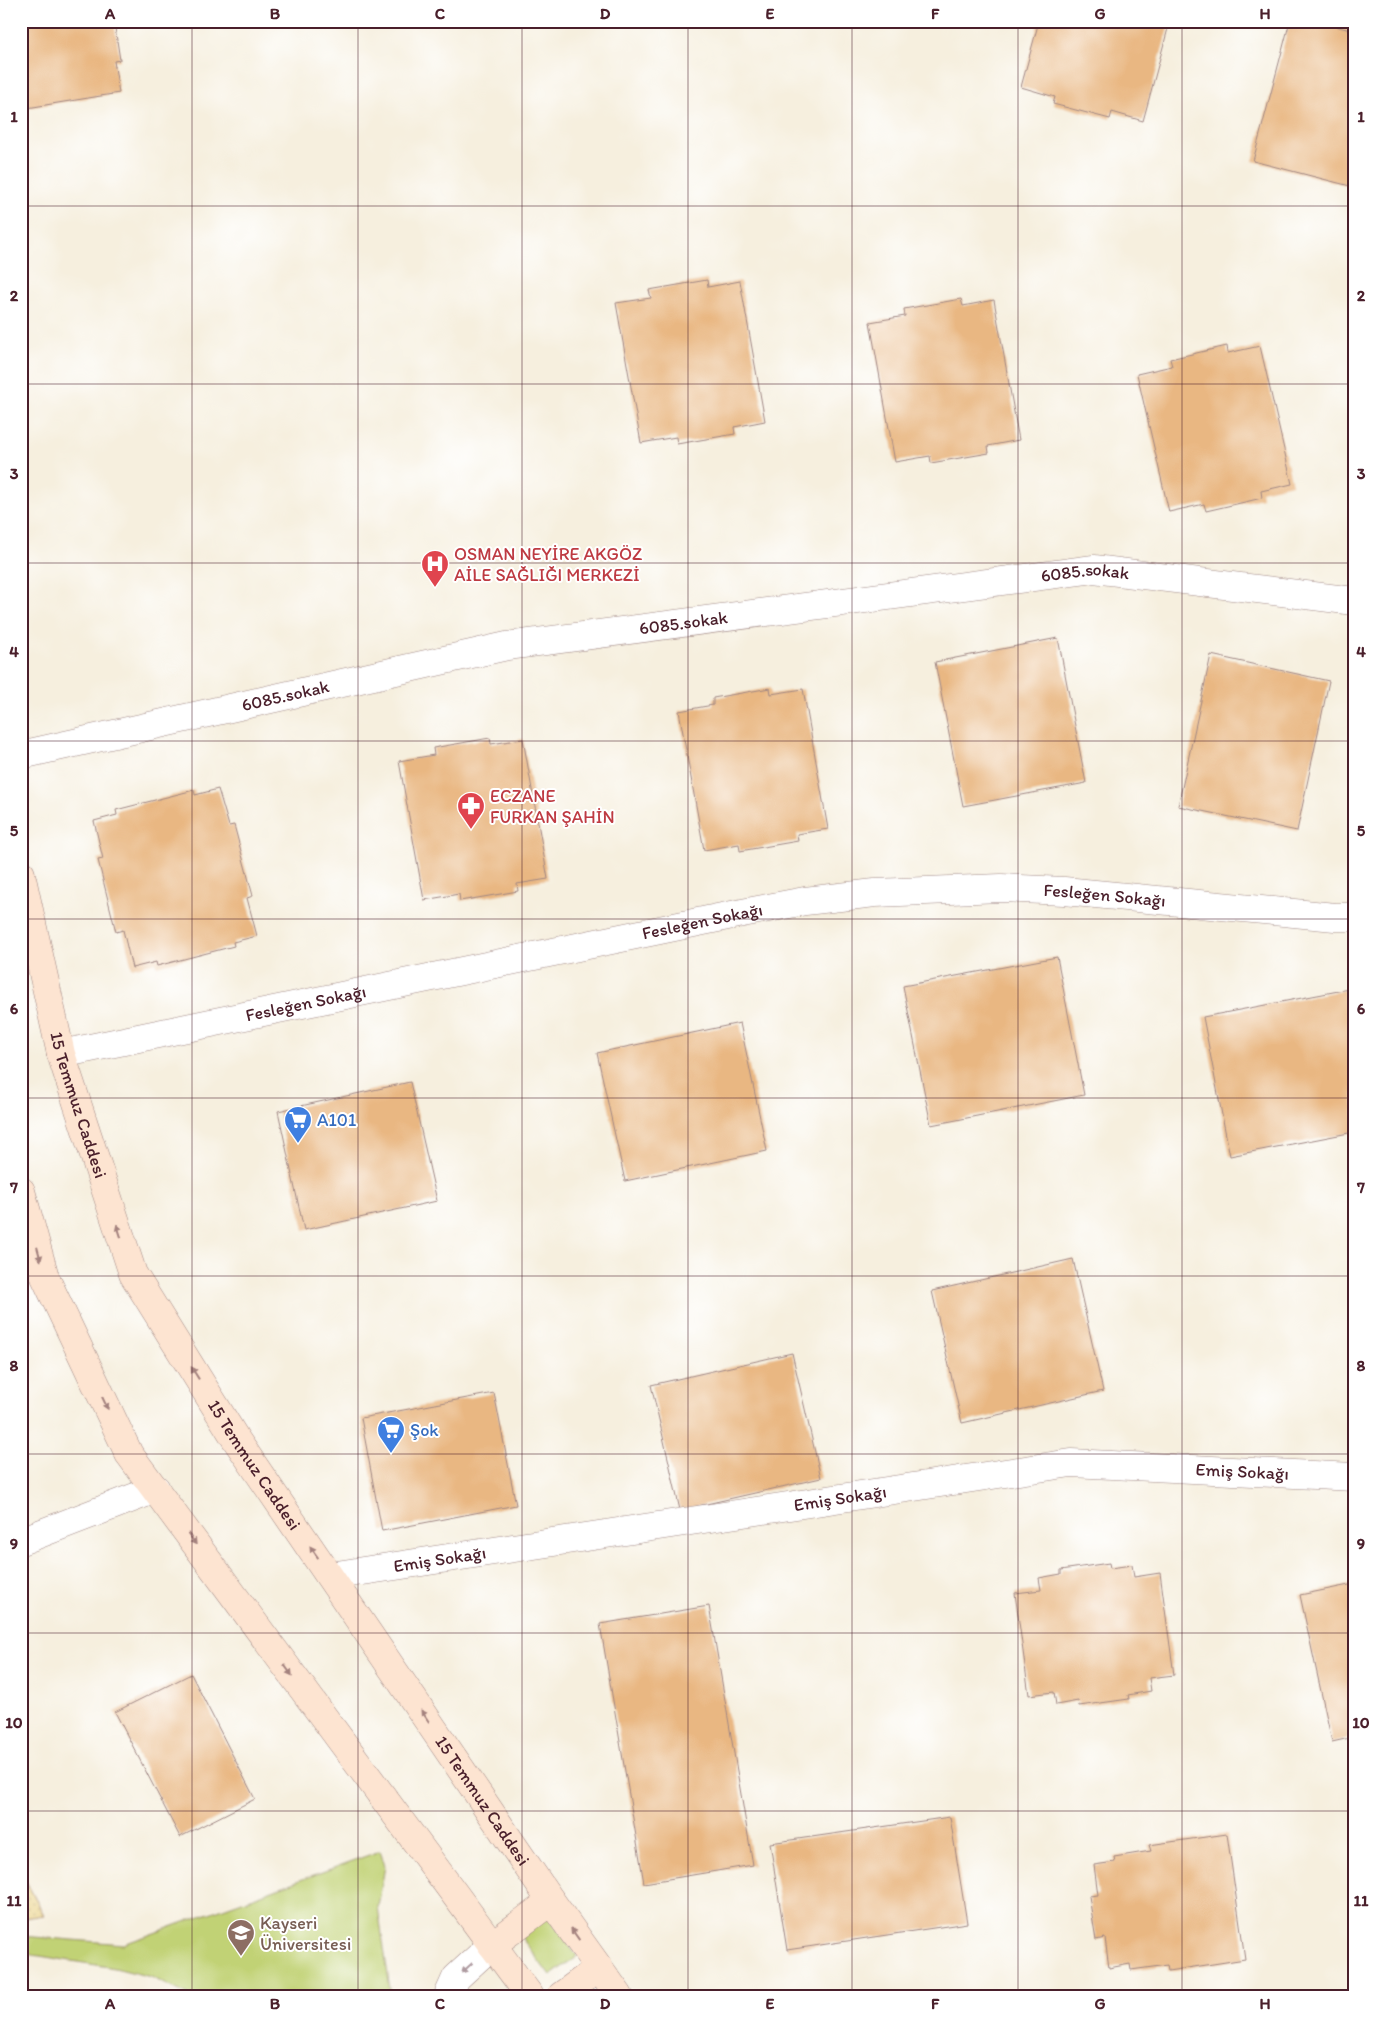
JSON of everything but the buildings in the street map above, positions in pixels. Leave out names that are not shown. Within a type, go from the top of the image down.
[{"type":"main road","name":"15 Temmuz Caddesi","points":[[21,874],[61,1054],[134,1274],[236,1441],[551,1901],[619,1996]]},
{"type":"main road","points":[[21,1190],[45,1277],[129,1454],[530,1996]]},
{"type":"main road","points":[[492,1945],[551,1901]]},
{"type":"main road","points":[[562,1996],[599,1968]]},
{"type":"street","name":"6085.sokak","points":[[21,755],[507,646],[1094,569],[1354,601]]},
{"type":"street","name":"Fesleğen Sokağı","points":[[61,1054],[737,914],[805,902],[875,893],[1001,888],[1064,891],[1335,917],[1354,916]]},
{"type":"street","name":"Emiş Sokağı","points":[[330,1576],[1071,1463],[1354,1476]]},
{"type":"street","points":[[21,1541],[156,1489]]},
{"type":"street","points":[[448,1996],[456,1978],[492,1945]]},
{"type":"green space","points":[[380,1851],[385,1866],[378,1907],[391,1996],[190,1996],[151,1977],[115,1968],[21,1953],[21,1936],[124,1944]]},
{"type":"green space","points":[[548,1917],[577,1956],[550,1976],[521,1937]]},
{"type":"sand","points":[[21,1872],[44,1915],[25,1918],[21,1912]]},
{"type":"place","name":"OSMAN NEYİRE AKGÖZ AİLE SAĞLIĞI MERKEZİ","points":[[435,588]]},
{"type":"place","name":"ECZANE FURKAN ŞAHİN","points":[[471,830]]},
{"type":"place","name":"A101","points":[[298,1144]]},
{"type":"place","name":"Şok","points":[[391,1454]]},
{"type":"place","name":"Kayseri Üniversitesi","points":[[241,1957]]}]
